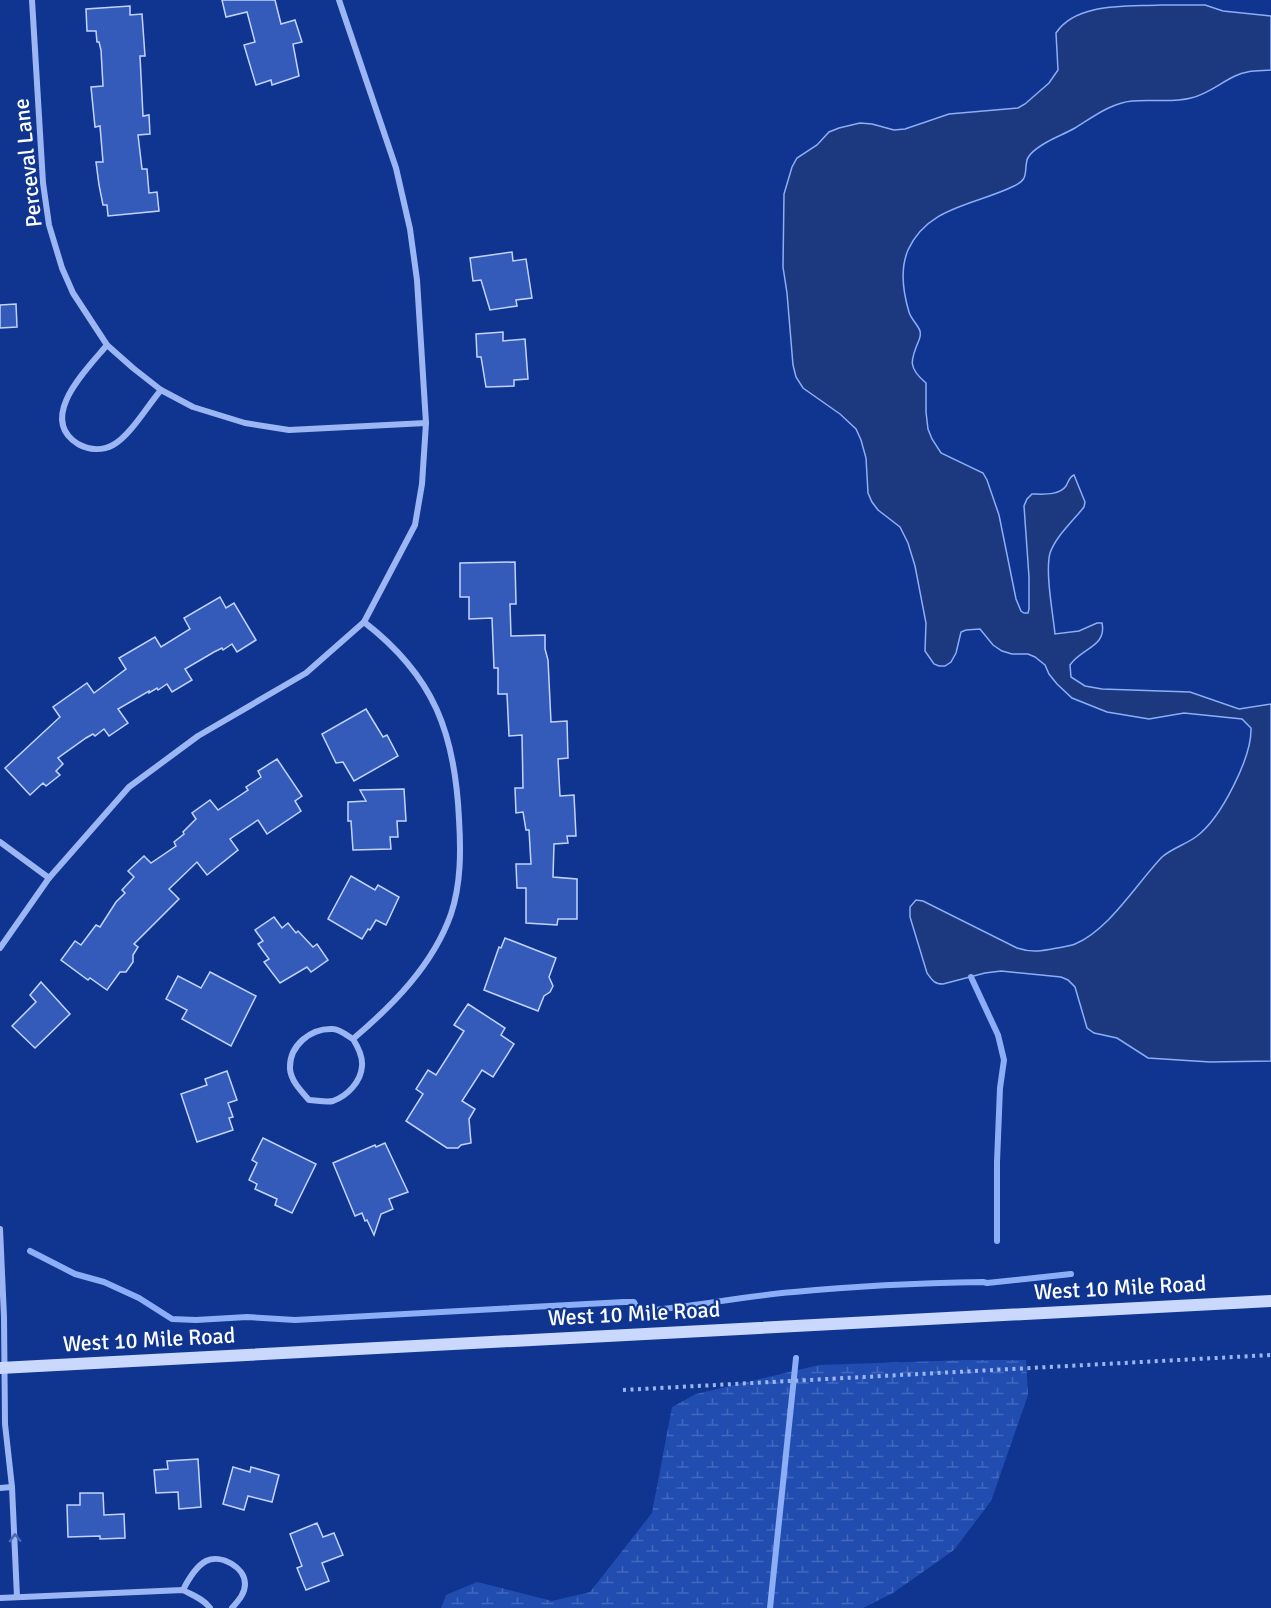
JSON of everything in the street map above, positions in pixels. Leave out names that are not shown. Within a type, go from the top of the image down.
[{"type":"main road","name":"West 10 Mile Road","points":[[2,1368],[1271,1301]]},
{"type":"street","name":"Perceval Lane","points":[[32,0],[43,183],[49,225],[62,268],[73,293],[107,345],[160,390],[193,407],[244,423],[275,428],[307,429],[426,423]]},
{"type":"street","points":[[0,948],[49,878],[129,787],[198,736],[306,673],[364,622],[415,525],[422,483],[426,423],[417,280],[410,229],[396,168],[339,0]]},
{"type":"street","points":[[107,345],[82,374],[66,398],[62,409],[65,430],[78,444],[99,449],[112,446],[122,440],[160,390]]},
{"type":"street","points":[[354,1039],[381,1015],[414,978],[436,946],[451,914],[458,881],[461,842],[457,780],[450,744],[437,711],[421,678],[385,638],[364,622]]},
{"type":"street","points":[[0,842],[49,878]]},
{"type":"street","points":[[334,1029],[354,1039],[360,1052],[362,1066],[358,1079],[349,1092],[331,1102],[309,1100],[296,1085],[290,1070],[293,1053],[298,1043],[313,1033],[334,1029]]},
{"type":"street","points":[[0,1229],[2,1368],[12,1487],[17,1597]]},
{"type":"street","points":[[0,1488],[12,1487]]},
{"type":"street","points":[[183,1590],[188,1579],[206,1561],[224,1560],[236,1567],[243,1575],[245,1583],[240,1599],[232,1608]]},
{"type":"street","points":[[0,1598],[183,1590],[209,1606]]},
{"type":"path","points":[[623,1390],[1271,1355]]},
{"type":"green space","points":[[1026,1360],[1028,1395],[991,1501],[954,1550],[893,1593],[863,1608],[441,1608],[446,1595],[477,1582],[552,1601],[590,1592],[652,1513],[672,1407],[696,1394],[819,1365]]},
{"type":"shaded area","points":[[1205,5],[1223,11],[1271,16],[1271,70],[1239,74],[1191,98],[1124,102],[1102,111],[1044,144],[1028,157],[1022,181],[940,215],[917,235],[908,250],[904,265],[904,289],[910,315],[920,331],[912,364],[916,373],[926,383],[928,429],[941,453],[983,473],[987,480],[999,515],[1016,599],[1024,613],[1028,613],[1029,609],[1029,577],[1024,506],[1032,494],[1050,494],[1063,489],[1074,475],[1085,502],[1084,507],[1056,541],[1049,561],[1055,634],[1079,631],[1097,623],[1102,623],[1103,631],[1097,642],[1070,665],[1071,677],[1085,686],[1102,689],[1190,692],[1239,709],[1271,704],[1271,1061],[1210,1062],[1148,1058],[1117,1038],[1094,1033],[1087,1028],[1075,987],[1061,977],[1001,971],[940,984],[932,980],[927,973],[910,917],[910,907],[916,900],[923,901],[1027,951],[1075,944],[1099,928],[1122,905],[1162,857],[1197,836],[1216,816],[1241,770],[1250,740],[1251,728],[1242,719],[1184,713],[1149,719],[1107,712],[1072,698],[1057,684],[1045,665],[1035,657],[1002,651],[993,645],[980,629],[961,632],[956,653],[951,662],[945,666],[934,664],[925,651],[926,623],[908,543],[900,527],[878,510],[872,502],[868,493],[866,458],[856,429],[840,414],[803,388],[796,377],[793,365],[783,267],[784,194],[797,158],[817,145],[829,132],[860,123],[894,130],[905,129],[949,114],[1018,108],[1049,83],[1058,70],[1056,33],[1065,23],[1076,16],[1103,8]]},
{"type":"building","points":[[222,0],[275,0],[281,24],[295,20],[302,42],[293,44],[299,76],[272,85],[271,80],[256,85],[244,45],[255,42],[247,12],[226,17]]},
{"type":"building","points":[[130,6],[130,15],[142,14],[145,56],[140,56],[143,116],[149,115],[150,134],[138,135],[142,169],[147,169],[149,193],[157,192],[159,211],[108,216],[107,205],[103,205],[99,185],[96,162],[103,162],[100,126],[95,127],[91,87],[103,86],[101,50],[97,42],[96,31],[87,31],[86,9]]},
{"type":"building","points":[[512,252],[513,261],[526,259],[532,298],[516,300],[517,306],[490,310],[481,280],[473,281],[470,258]]},
{"type":"building","points":[[16,304],[17,327],[0,328],[0,305]]},
{"type":"building","points":[[503,332],[503,341],[525,339],[528,379],[514,380],[514,386],[486,387],[481,357],[477,357],[476,334]]},
{"type":"building","points":[[515,562],[516,604],[510,604],[511,636],[545,635],[551,722],[567,721],[568,758],[558,759],[560,796],[574,795],[576,836],[567,836],[568,843],[554,844],[553,877],[577,879],[577,919],[558,919],[557,925],[526,923],[526,888],[517,888],[516,864],[531,864],[529,830],[526,830],[523,812],[516,813],[515,788],[523,788],[522,735],[509,736],[507,694],[498,694],[498,668],[494,668],[492,618],[469,619],[469,597],[460,597],[460,563]]},
{"type":"building","points":[[220,597],[226,608],[234,603],[256,640],[237,652],[232,644],[223,650],[222,648],[185,669],[192,680],[172,692],[167,684],[158,690],[157,688],[149,693],[149,691],[118,709],[128,723],[109,736],[104,729],[95,736],[93,734],[58,758],[63,764],[56,771],[60,775],[46,786],[43,783],[30,795],[5,768],[60,717],[53,707],[87,683],[94,693],[126,669],[119,658],[155,637],[161,647],[190,629],[184,618]]},
{"type":"building","points":[[366,709],[383,737],[387,735],[398,756],[354,781],[343,762],[336,763],[322,734]]},
{"type":"building","points":[[277,759],[302,796],[295,801],[301,811],[267,834],[258,820],[230,839],[238,850],[207,875],[197,862],[169,889],[179,899],[134,944],[138,947],[133,955],[133,962],[126,972],[120,972],[107,990],[90,978],[88,980],[61,960],[75,941],[81,945],[96,925],[100,927],[116,902],[125,893],[122,890],[134,877],[128,871],[144,856],[151,863],[176,846],[174,842],[196,819],[192,813],[210,800],[218,810],[248,790],[246,787],[261,777],[258,771]]},
{"type":"building","points":[[404,789],[406,821],[397,821],[398,837],[390,837],[391,849],[353,850],[351,821],[348,821],[348,802],[366,801],[360,790]]},
{"type":"building","points":[[351,876],[375,890],[378,885],[399,897],[386,925],[376,920],[362,939],[328,919]]},
{"type":"building","points":[[274,917],[282,928],[288,923],[313,947],[317,944],[328,960],[311,972],[307,967],[280,983],[264,962],[269,959],[258,944],[263,941],[255,930]]},
{"type":"building","points":[[505,938],[556,958],[549,977],[553,986],[544,996],[538,1011],[484,990],[499,947],[501,948]]},
{"type":"building","points":[[210,972],[256,996],[231,1046],[182,1019],[187,1010],[166,999],[178,976],[201,988]]},
{"type":"building","points":[[41,982],[70,1014],[35,1048],[12,1026],[36,1002],[30,995]]},
{"type":"building","points":[[468,1004],[505,1028],[501,1035],[514,1044],[493,1077],[482,1070],[462,1101],[475,1109],[469,1119],[471,1143],[458,1148],[447,1148],[406,1121],[423,1094],[416,1089],[428,1070],[436,1075],[464,1031],[454,1025]]},
{"type":"building","points":[[227,1071],[237,1100],[228,1103],[233,1117],[229,1118],[233,1130],[197,1142],[181,1094],[207,1085],[205,1079]]},
{"type":"building","points":[[263,1138],[316,1164],[292,1213],[275,1205],[277,1199],[255,1189],[257,1184],[249,1180],[257,1163],[252,1160]]},
{"type":"building","points":[[385,1143],[408,1192],[389,1199],[393,1209],[381,1214],[374,1235],[362,1213],[355,1216],[333,1163]]},
{"type":"building","points":[[198,1459],[201,1507],[179,1509],[178,1492],[156,1493],[154,1470],[168,1469],[167,1461]]},
{"type":"building","points":[[233,1467],[250,1472],[251,1467],[279,1475],[272,1502],[248,1496],[244,1510],[223,1504]]},
{"type":"building","points":[[80,1493],[103,1493],[104,1515],[124,1514],[125,1538],[68,1537],[67,1505],[80,1505]]},
{"type":"building","points":[[317,1523],[323,1537],[334,1533],[343,1555],[322,1563],[329,1581],[306,1590],[297,1568],[302,1566],[290,1534]]},
{"type":"waterway","points":[[971,977],[998,1035],[1004,1060],[1000,1088],[997,1162],[997,1241]]},
{"type":"waterway","points":[[30,1251],[75,1274],[104,1282],[139,1298],[172,1319],[196,1320],[247,1317],[295,1320],[624,1302],[634,1302],[638,1310],[643,1311],[817,1290],[912,1284],[987,1283],[1071,1274]]},
{"type":"waterway","points":[[770,1608],[796,1358]]}]
